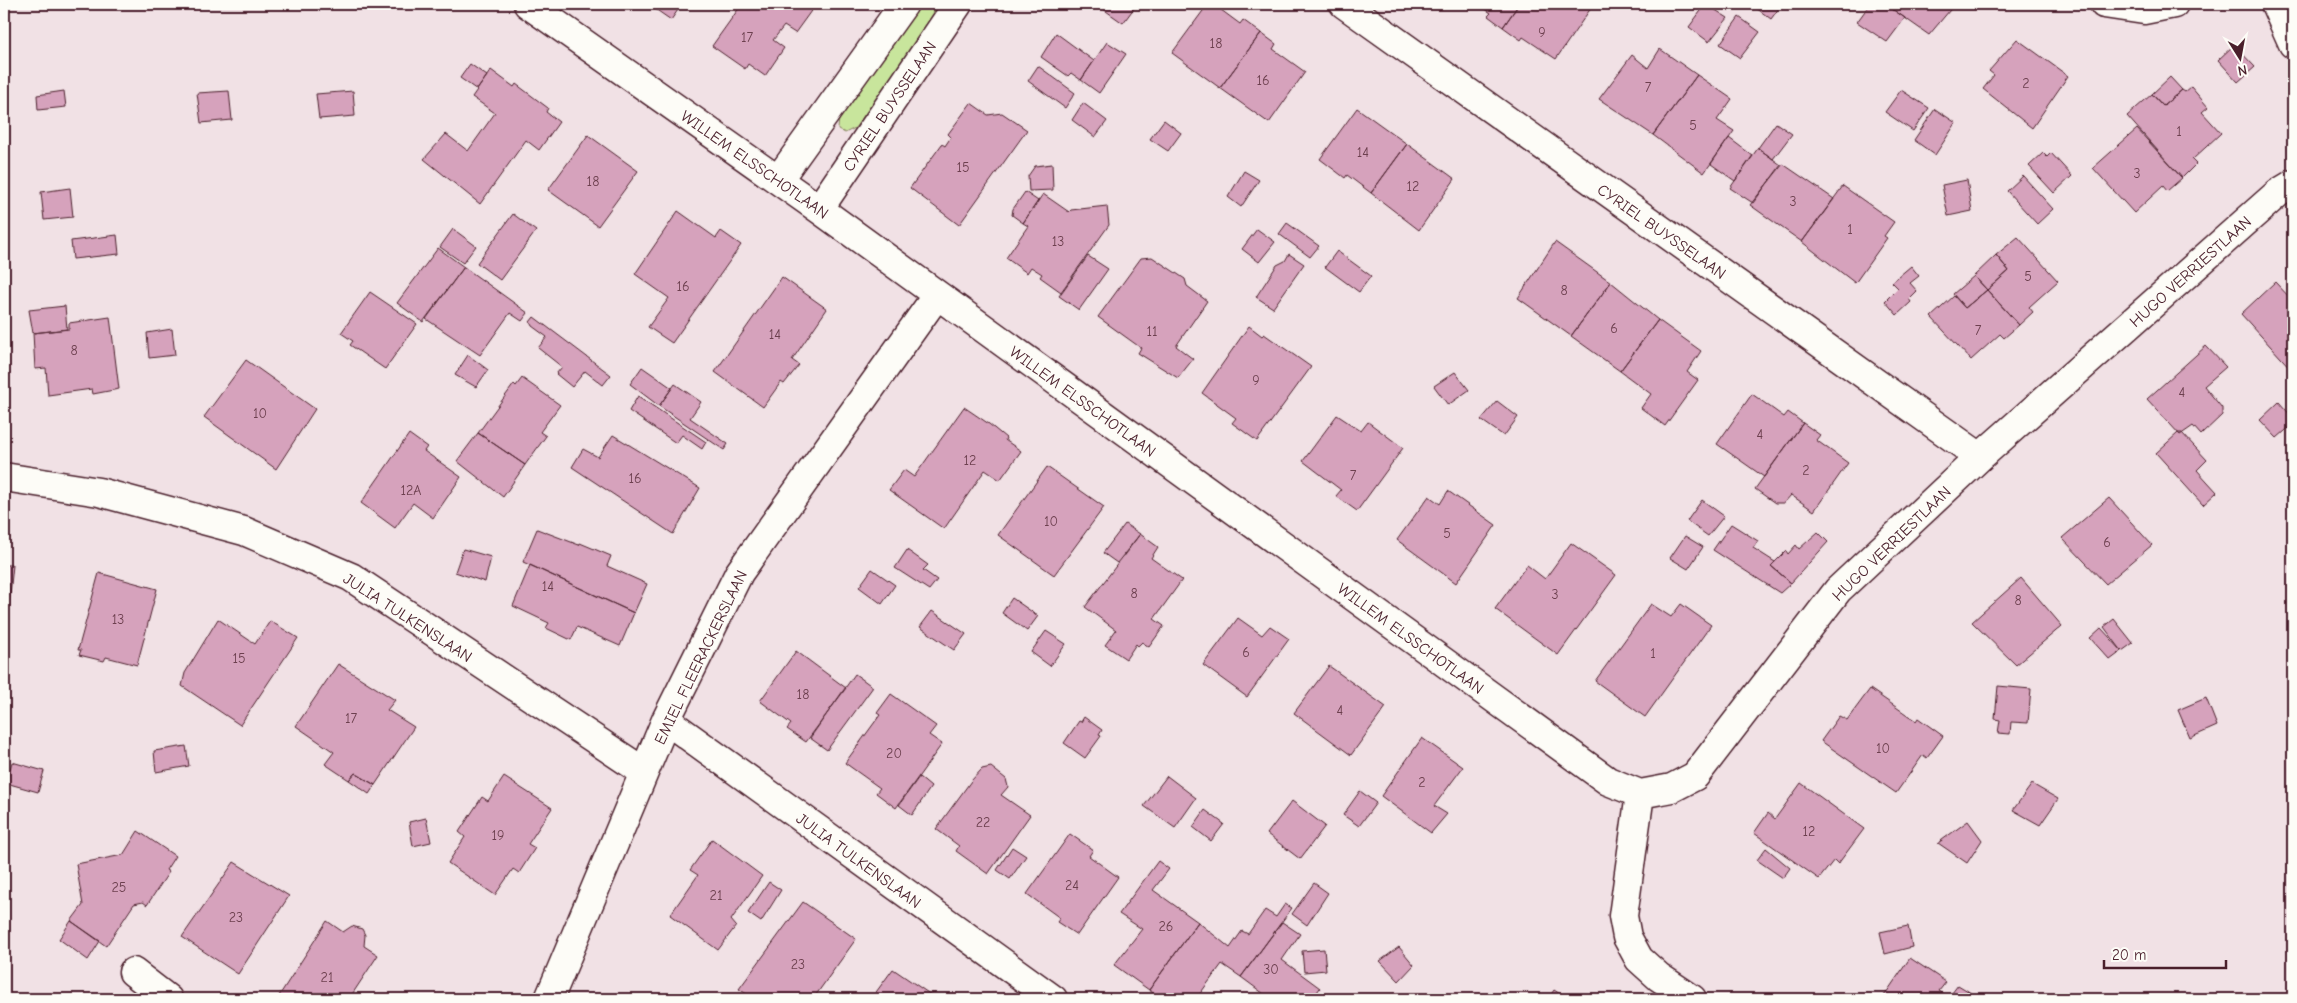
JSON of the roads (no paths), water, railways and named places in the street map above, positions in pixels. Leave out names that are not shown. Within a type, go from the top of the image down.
[{"type":"street","name":"WILLEM ELSSCHOTLAAN","points":[[528,4],[819,209],[1608,781],[1640,794]]},
{"type":"street","points":[[778,180],[904,4]]},
{"type":"street","name":"CYRIEL BUYSSELAAN","points":[[819,209],[958,4]]},
{"type":"street","name":"CYRIEL BUYSSELAAN","points":[[1344,4],[1980,457]]},
{"type":"street","points":[[2104,4],[2144,10],[2174,4]]},
{"type":"street","points":[[2276,4],[2293,44]]},
{"type":"street","name":"HUGO VERRIESTLAAN","points":[[1640,794],[1672,788],[1695,776],[1838,590],[1980,457],[2278,193],[2293,184]]},
{"type":"street","name":"EMIEL FLEERACKERSLAAN","points":[[549,999],[666,720],[739,573],[937,295]]},
{"type":"street","name":"JULIA TULKENSLAAN","points":[[4,477],[99,492],[244,531],[351,577],[644,772]]},
{"type":"street","name":"JULIA TULKENSLAAN","points":[[666,720],[1053,999]]},
{"type":"street","points":[[1640,794],[1623,916],[1627,937],[1639,959],[1659,977],[1692,999]]},
{"type":"street","points":[[133,972],[168,999]]}]
